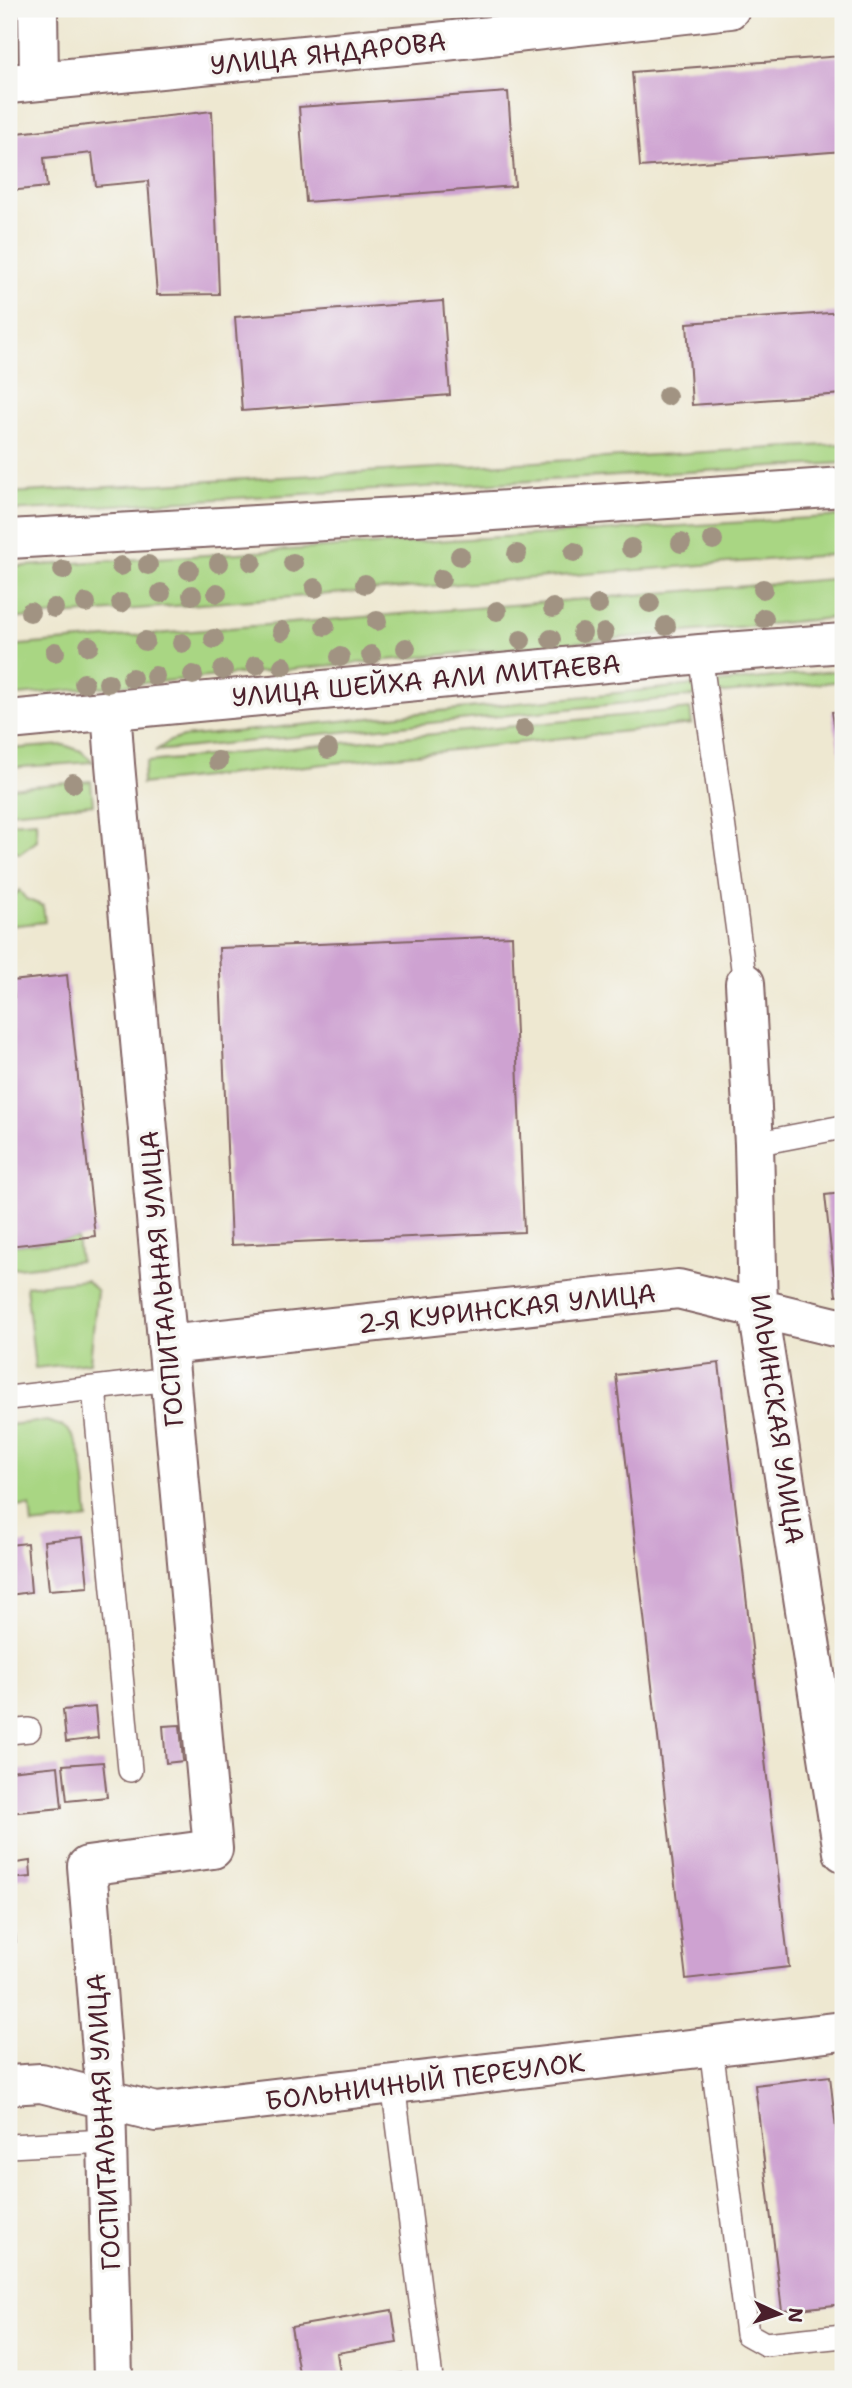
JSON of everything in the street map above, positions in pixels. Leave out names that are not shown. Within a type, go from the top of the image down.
[{"type":"street","points":[[24,82],[38,9]]},
{"type":"street","name":"УЛИЦА ЯНДАРОВА","points":[[24,82],[435,26],[730,9]]},
{"type":"street","points":[[9,539],[843,487]]},
{"type":"street","name":"УЛИЦА ШЕЙХА АЛИ МИТАЕВА","points":[[9,720],[700,654],[843,643]]},
{"type":"street","name":"ГОСПИТАЛЬНАЯ УЛИЦА","points":[[111,709],[213,1849],[87,1866],[106,2101],[113,2379]]},
{"type":"street","name":"ИЛЬИНСКАЯ УЛИЦА","points":[[745,983],[754,1144],[758,1310],[838,1773],[842,1838]]},
{"type":"street","name":"2-Я КУРИНСКАЯ УЛИЦА","points":[[169,1362],[678,1289],[843,1329]]},
{"type":"street","name":"БОЛЬНИЧНЫЙ ПЕРЕУЛОК","points":[[9,2085],[41,2083],[156,2112],[843,2031]]},
{"type":"lane","points":[[700,654],[745,983]]},
{"type":"lane","points":[[754,1144],[843,1127]]},
{"type":"lane","points":[[9,1398],[94,1388],[169,1362]]},
{"type":"lane","points":[[94,1388],[130,1770]]},
{"type":"lane","points":[[710,2047],[747,2334],[765,2344],[843,2336]]},
{"type":"lane","points":[[393,2084],[431,2379]]},
{"type":"lane","points":[[9,2146],[107,2141]]},
{"type":"green space","points":[[843,444],[843,463],[9,511],[9,493]]},
{"type":"green space","points":[[843,516],[843,554],[9,619],[9,567]]},
{"type":"green space","points":[[843,578],[843,617],[9,696],[9,646]]},
{"type":"green space","points":[[843,670],[843,681],[155,751],[170,741],[183,737]]},
{"type":"green space","points":[[690,709],[692,724],[141,784],[147,762]]},
{"type":"green space","points":[[64,745],[81,751],[93,762],[9,768],[9,749]]},
{"type":"green space","points":[[91,781],[93,804],[9,812],[9,788]]},
{"type":"green space","points":[[36,821],[37,841],[19,854],[9,846],[9,823]]},
{"type":"green space","points":[[19,890],[26,899],[43,906],[45,922],[9,926],[9,902]]},
{"type":"green space","points":[[77,1238],[80,1261],[9,1269],[9,1246]]},
{"type":"green space","points":[[86,1280],[97,1291],[90,1362],[35,1368],[26,1286]]},
{"type":"green space","points":[[46,1421],[62,1426],[76,1443],[83,1468],[88,1519],[32,1525],[30,1506],[9,1507],[9,1425]]},
{"type":"building","points":[[841,56],[843,151],[640,167],[632,72]]},
{"type":"building","points":[[508,92],[515,186],[306,202],[299,107]]},
{"type":"building","points":[[212,111],[219,294],[157,295],[148,181],[96,186],[92,153],[44,158],[47,187],[9,191],[9,134]]},
{"type":"building","points":[[443,301],[450,395],[242,411],[235,317]]},
{"type":"building","points":[[843,312],[843,394],[692,405],[687,323]]},
{"type":"building","points":[[843,711],[843,769],[842,769],[832,712]]},
{"type":"building","points":[[512,936],[524,1232],[231,1245],[219,948]]},
{"type":"building","points":[[67,975],[95,1236],[9,1246],[9,998],[14,997],[12,981]]},
{"type":"building","points":[[843,1193],[843,1295],[836,1296],[825,1195]]},
{"type":"building","points":[[719,1363],[789,1967],[686,1979],[616,1375]]},
{"type":"building","points":[[83,1537],[88,1587],[49,1590],[44,1541]]},
{"type":"building","points":[[27,1543],[31,1592],[9,1595],[9,1545]]},
{"type":"building","points":[[95,1707],[98,1738],[66,1742],[63,1710]]},
{"type":"building","points":[[180,1725],[183,1761],[166,1763],[163,1726]]},
{"type":"building","points":[[103,1762],[107,1797],[67,1801],[63,1765]]},
{"type":"building","points":[[58,1766],[62,1808],[9,1813],[9,1771]]},
{"type":"building","points":[[30,1861],[31,1877],[9,1879],[9,1864]]},
{"type":"building","points":[[9,1911],[13,1911],[16,1942],[9,1943]]},
{"type":"building","points":[[830,2076],[843,2191],[843,2304],[782,2311],[755,2085]]},
{"type":"building","points":[[392,2310],[397,2343],[337,2353],[341,2379],[300,2379],[291,2327]]},
{"type":"building","points":[[843,2372],[843,2379],[810,2379],[810,2378]]},
{"type":"building","points":[[402,2373],[403,2379],[376,2379],[376,2378]]}]
